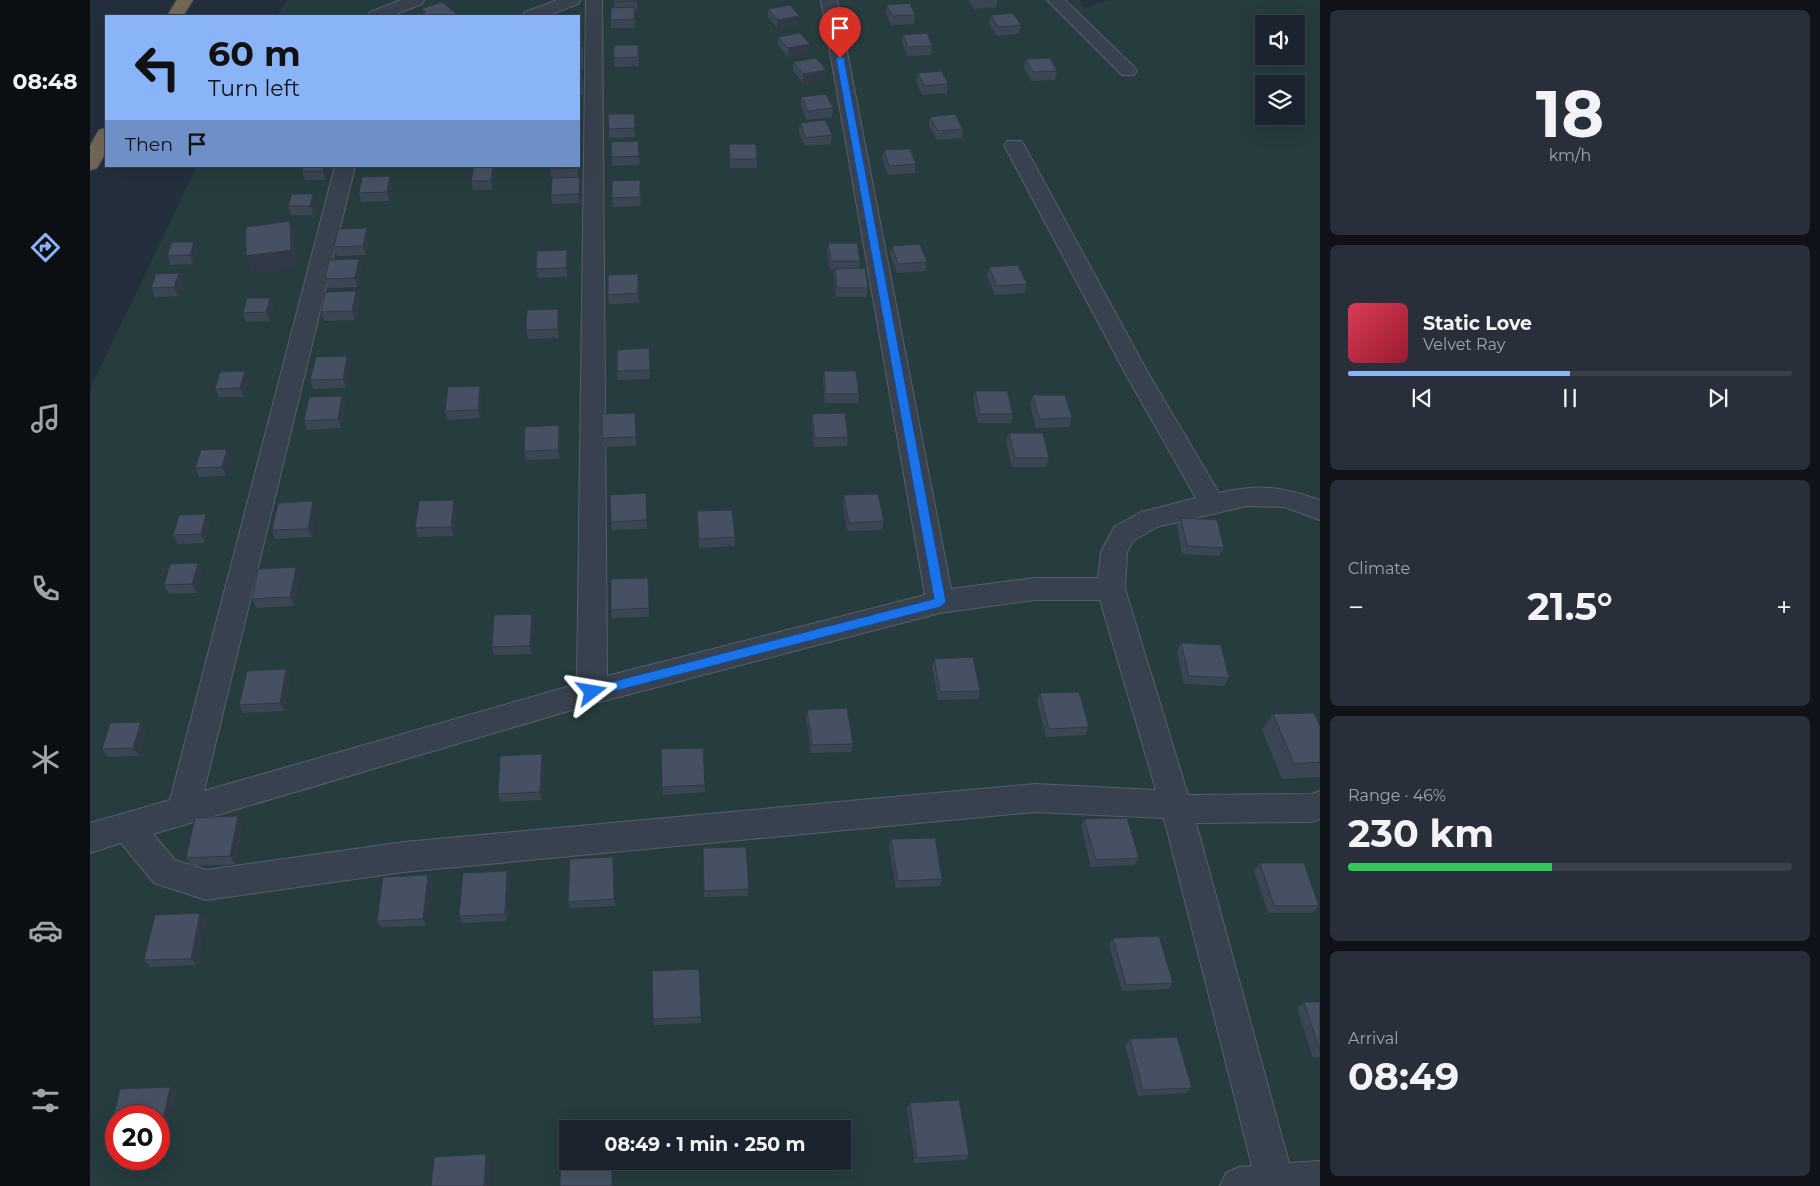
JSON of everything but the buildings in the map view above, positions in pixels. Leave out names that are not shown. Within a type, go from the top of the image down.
[{"type":"highway","points":[[176,15],[185,0]]},
{"type":"highway","points":[[90,164],[105,136]]},
{"type":"lane","points":[[378,15],[416,0]]},
{"type":"lane","points":[[534,15],[572,0]]},
{"type":"lane","points":[[592,692],[594,0]]},
{"type":"lane","points":[[829,0],[940,602]]},
{"type":"lane","points":[[1055,0],[1128,71]]},
{"type":"lane","points":[[1014,145],[1110,324],[1212,504]]},
{"type":"lane","points":[[183,812],[345,167]]},
{"type":"lane","points":[[1276,1184],[1177,807],[1111,589],[1114,552],[1123,534],[1150,520],[1247,496],[1286,498],[1320,510]]},
{"type":"lane","points":[[90,838],[592,692],[940,602],[1034,589],[1111,589]]},
{"type":"lane","points":[[128,828],[165,872],[206,884],[404,856],[1036,798],[1177,807],[1312,808],[1320,805]]},
{"type":"lane","points":[[1239,1186],[1320,1180]]},
{"type":"green space","points":[[287,0],[1080,0],[1084,8],[1108,0],[1320,0],[1320,1186],[90,1186],[90,389],[197,167],[580,167],[580,15],[278,15]]},
{"type":"route","points":[[592,692],[940,602],[840,58]]}]
